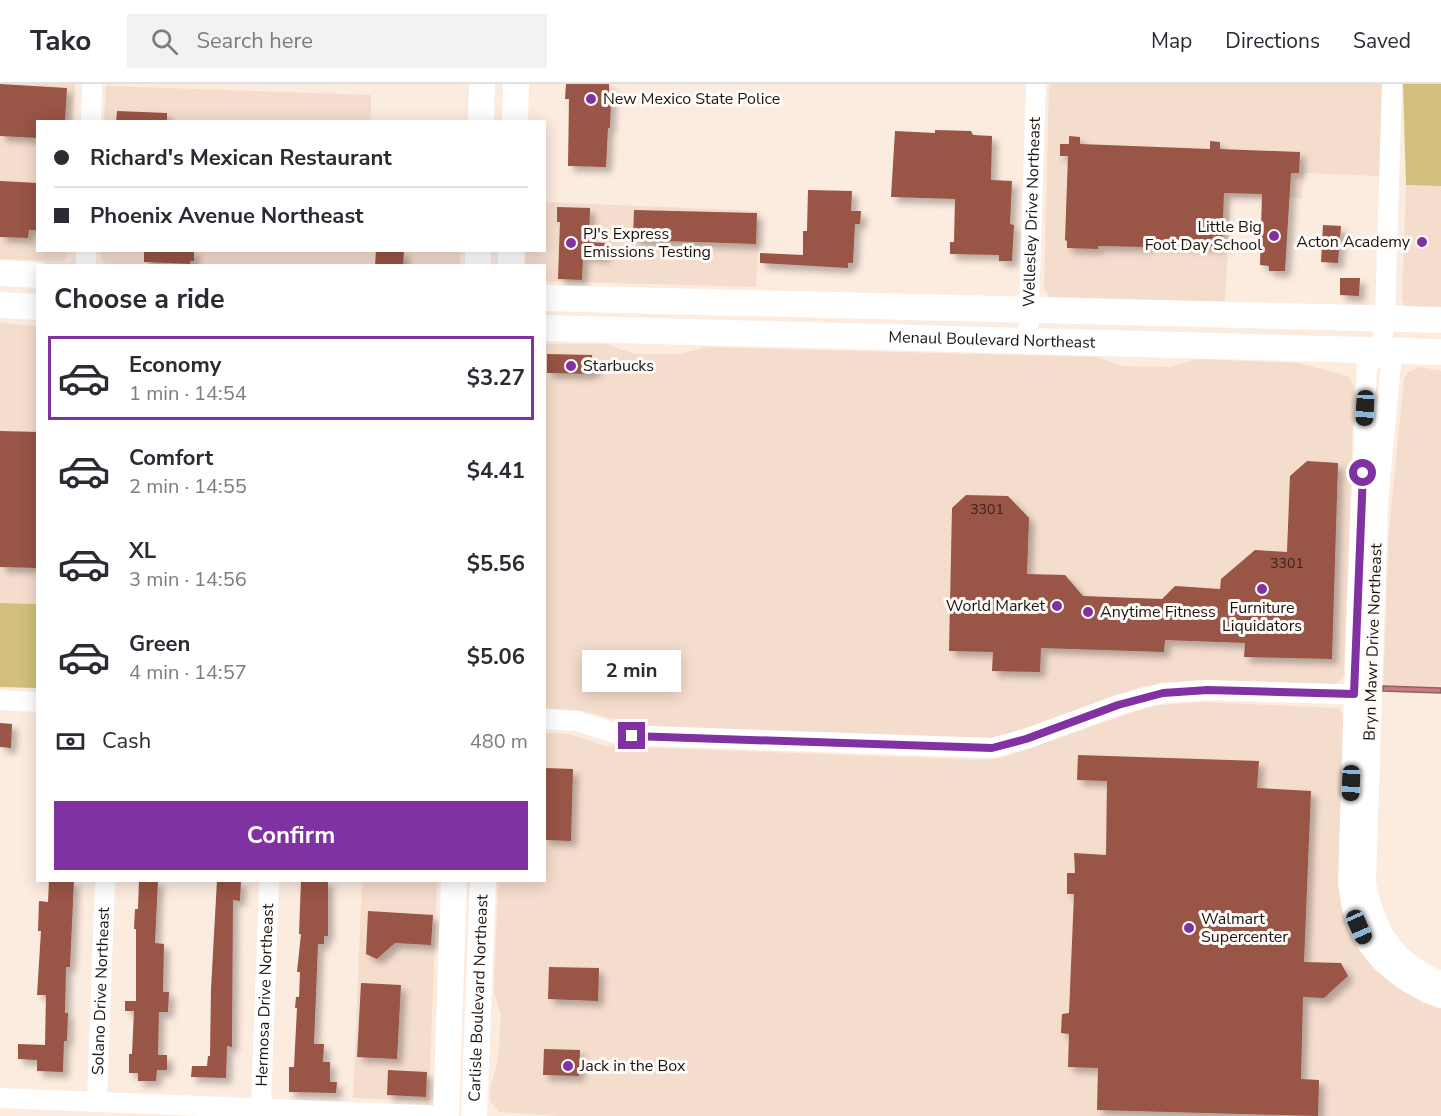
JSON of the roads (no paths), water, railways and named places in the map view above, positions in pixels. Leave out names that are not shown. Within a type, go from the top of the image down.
[{"type":"main road","points":[[481,120],[482,84]]},
{"type":"main road","points":[[515,120],[516,84]]},
{"type":"main road","points":[[0,273],[36,275]]},
{"type":"main road","name":"Menaul Boulevard Northeast","points":[[546,298],[1441,320]]},
{"type":"main road","points":[[0,305],[36,307]]},
{"type":"main road","name":"Menaul Boulevard Northeast","points":[[546,328],[1441,352]]},
{"type":"main road","name":"Carlisle Boulevard Northeast","points":[[446,1116],[454,882]]},
{"type":"main road","points":[[465,882],[464,928],[466,933],[480,943]]},
{"type":"main road","name":"Carlisle Boulevard Northeast","points":[[474,1116],[483,882]]},
{"type":"street","points":[[91,120],[92,84]]},
{"type":"street","name":"Wellesley Drive Northeast","points":[[1028,340],[1036,84]]},
{"type":"street","name":"Bryn Mawr Drive Northeast","points":[[1374,938],[1366,884],[1362,695],[1367,366],[1382,350],[1385,318],[1392,84]]},
{"type":"street","points":[[546,719],[577,721],[621,735],[992,748],[1026,739],[1118,705],[1163,693],[1208,690],[1362,695]]},
{"type":"street","points":[[0,700],[36,702]]},
{"type":"street","name":"Solano Drive Northeast","points":[[90,1106],[105,882]]},
{"type":"street","name":"Hermosa Drive Northeast","points":[[267,1110],[269,882]]},
{"type":"street","points":[[1374,938],[1410,965],[1441,981]]},
{"type":"street","points":[[1374,938],[1386,966],[1419,990],[1441,998]]},
{"type":"street","points":[[0,1098],[90,1106],[446,1116]]},
{"type":"place","name":"New Mexico State Police","points":[[591,99]]},
{"type":"place","name":"Little Big Foot Day School","points":[[1274,236]]},
{"type":"place","name":"Acton Academy","points":[[1422,242]]},
{"type":"place","name":"PJ's Express Emissions Testing","points":[[571,243]]},
{"type":"place","name":"Starbucks","points":[[571,366]]},
{"type":"place","name":"Furniture Liquidators","points":[[1262,589]]},
{"type":"place","name":"World Market","points":[[1057,606]]},
{"type":"place","name":"Anytime Fitness","points":[[1088,612]]},
{"type":"place","name":"Walmart Supercenter","points":[[1189,928]]},
{"type":"place","name":"Jack in the Box","points":[[568,1066]]}]
